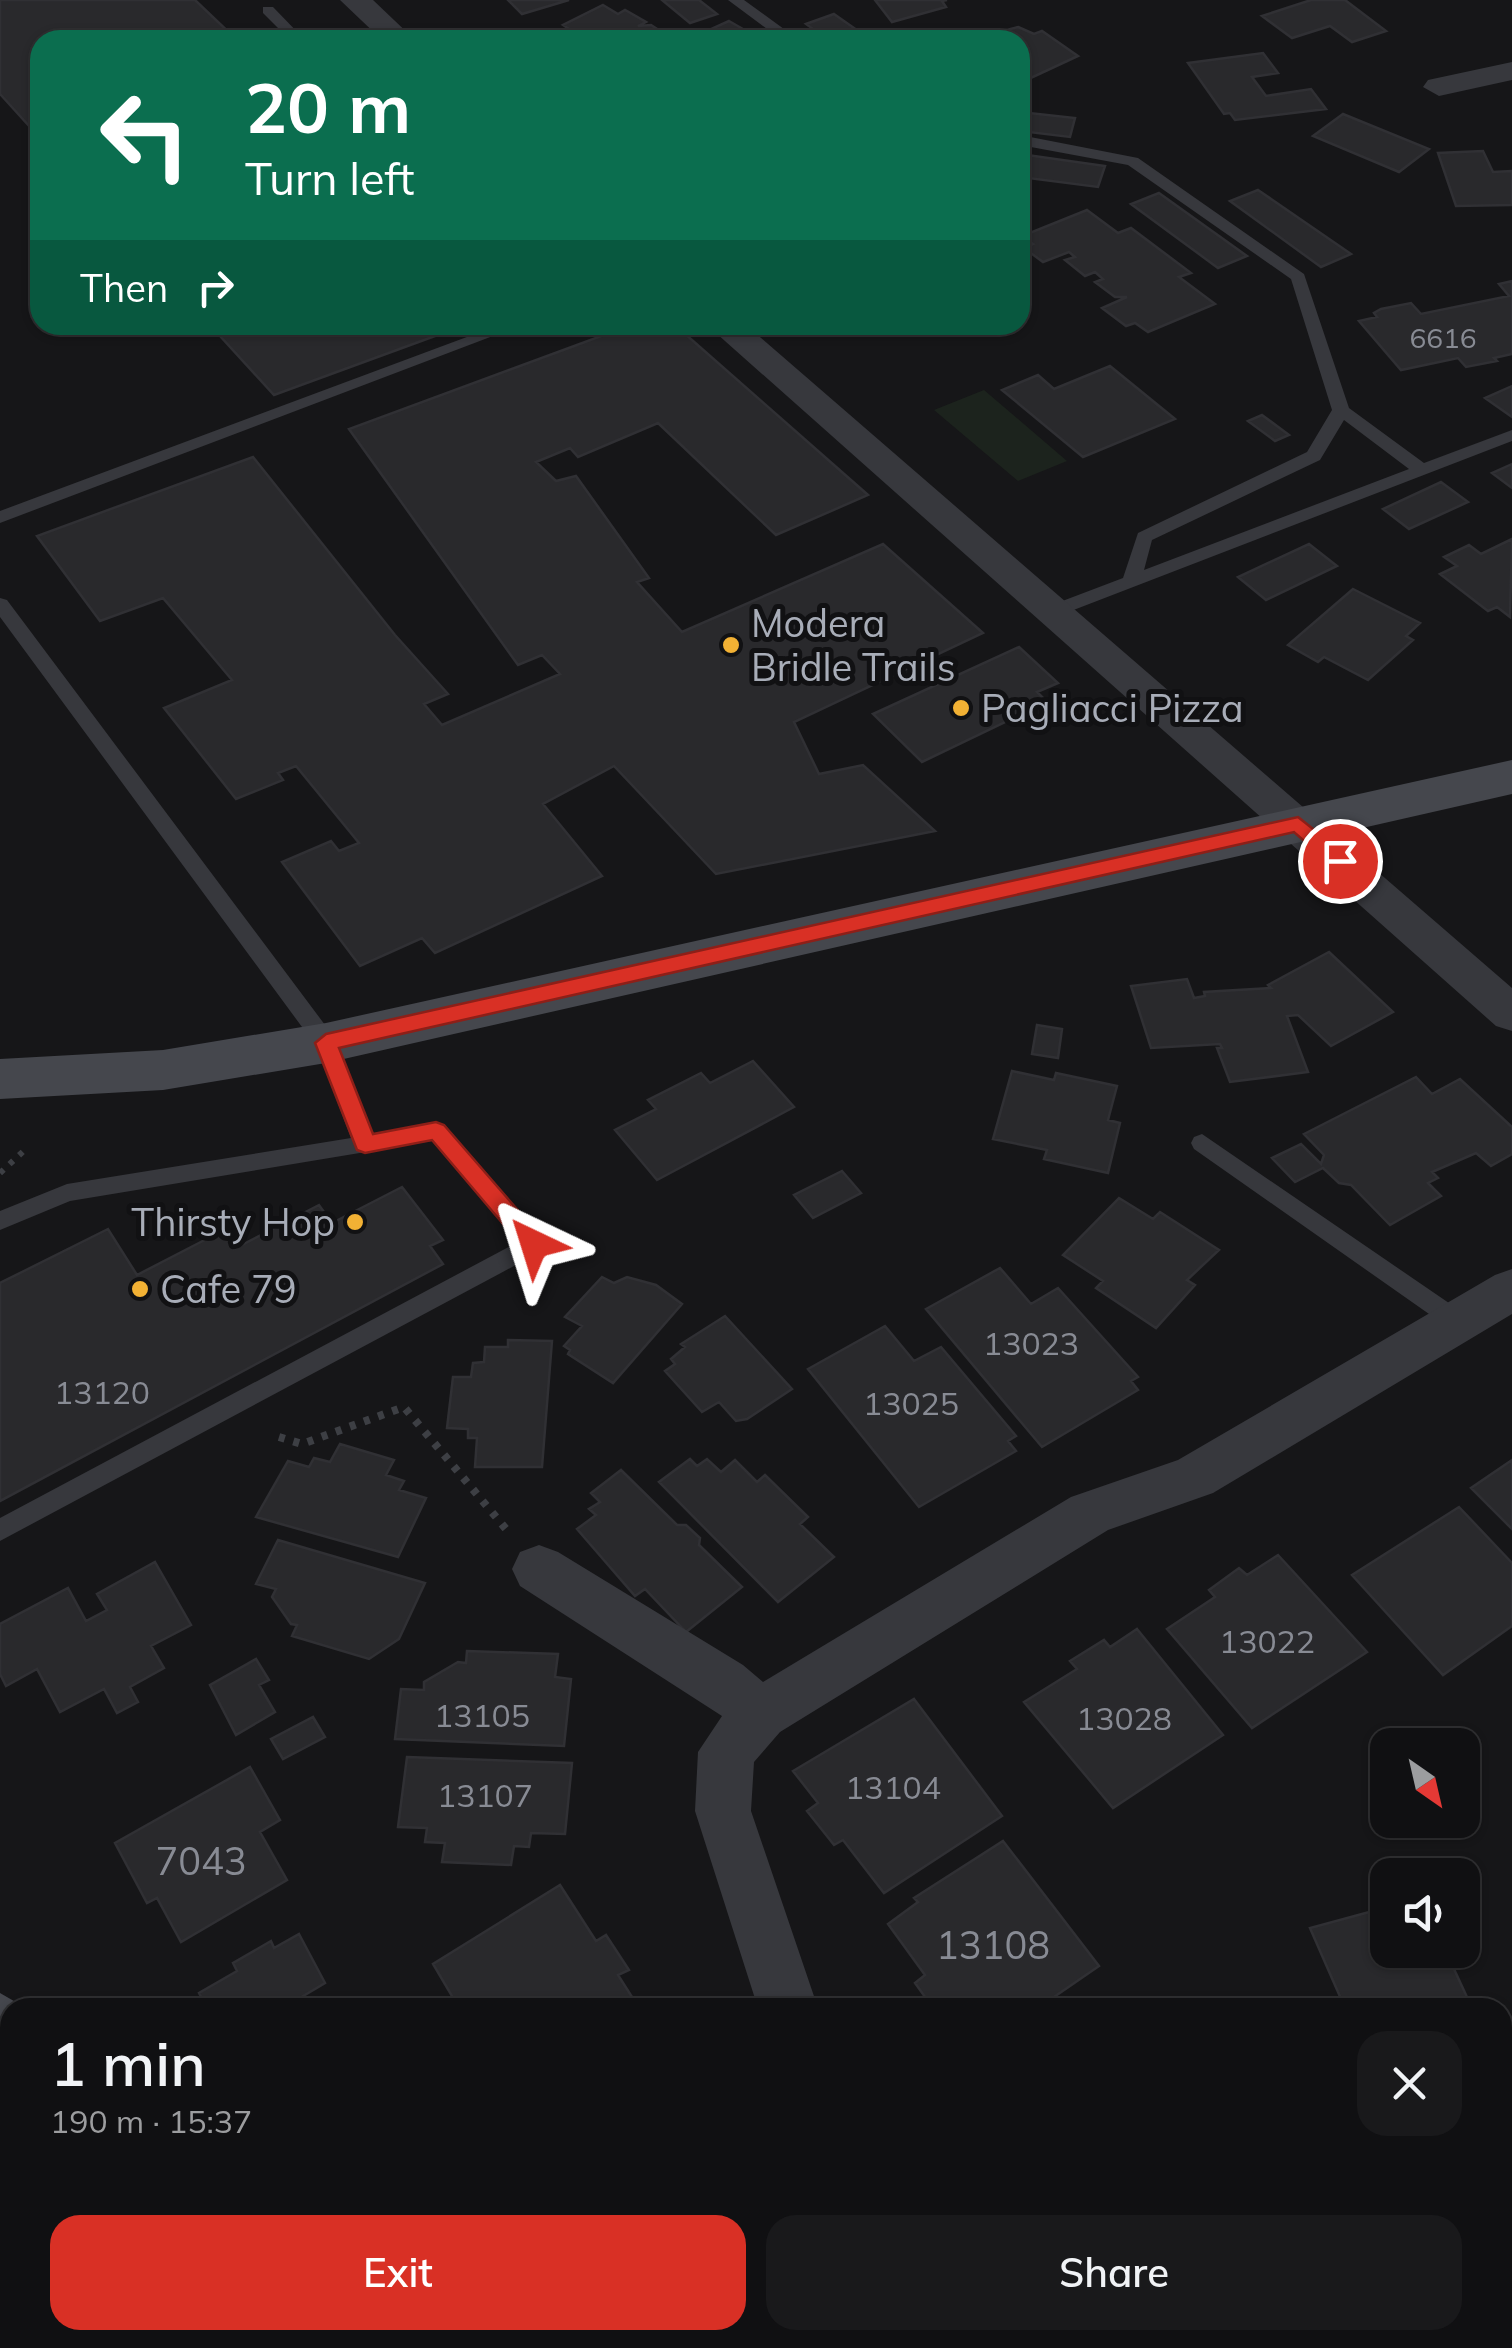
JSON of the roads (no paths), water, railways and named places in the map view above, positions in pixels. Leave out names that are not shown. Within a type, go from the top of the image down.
[{"type":"main road","points":[[0,1079],[163,1070],[326,1043],[1512,777]]},
{"type":"street","points":[[355,0],[389,30]]},
{"type":"street","points":[[1439,87],[1512,71]]},
{"type":"street","points":[[735,335],[1512,1014]]},
{"type":"street","points":[[785,1998],[723,1811],[726,1752],[760,1714],[1090,1513],[1195,1477],[1512,1289]]},
{"type":"street","points":[[539,1569],[724,1684],[760,1714]]},
{"type":"lane","points":[[735,0],[778,30]]},
{"type":"lane","points":[[268,10],[288,30]]},
{"type":"lane","points":[[1030,142],[1133,160],[1298,277],[1341,410],[1422,470]]},
{"type":"lane","points":[[0,517],[487,335]]},
{"type":"lane","points":[[1130,582],[1144,537],[1314,456],[1341,410]]},
{"type":"lane","points":[[1052,612],[1512,435]]},
{"type":"lane","points":[[0,604],[326,1043],[365,1144]]},
{"type":"lane","points":[[0,1221],[67,1193],[436,1131],[534,1244],[0,1530]]},
{"type":"lane","points":[[1202,1143],[1458,1321]]},
{"type":"place","name":"Modera Bridle Trails","points":[[731,645]]},
{"type":"place","name":"Pagliacci Pizza","points":[[961,708]]},
{"type":"place","name":"Thirsty Hop","points":[[355,1222]]},
{"type":"place","name":"Cafe 79","points":[[140,1289]]}]
